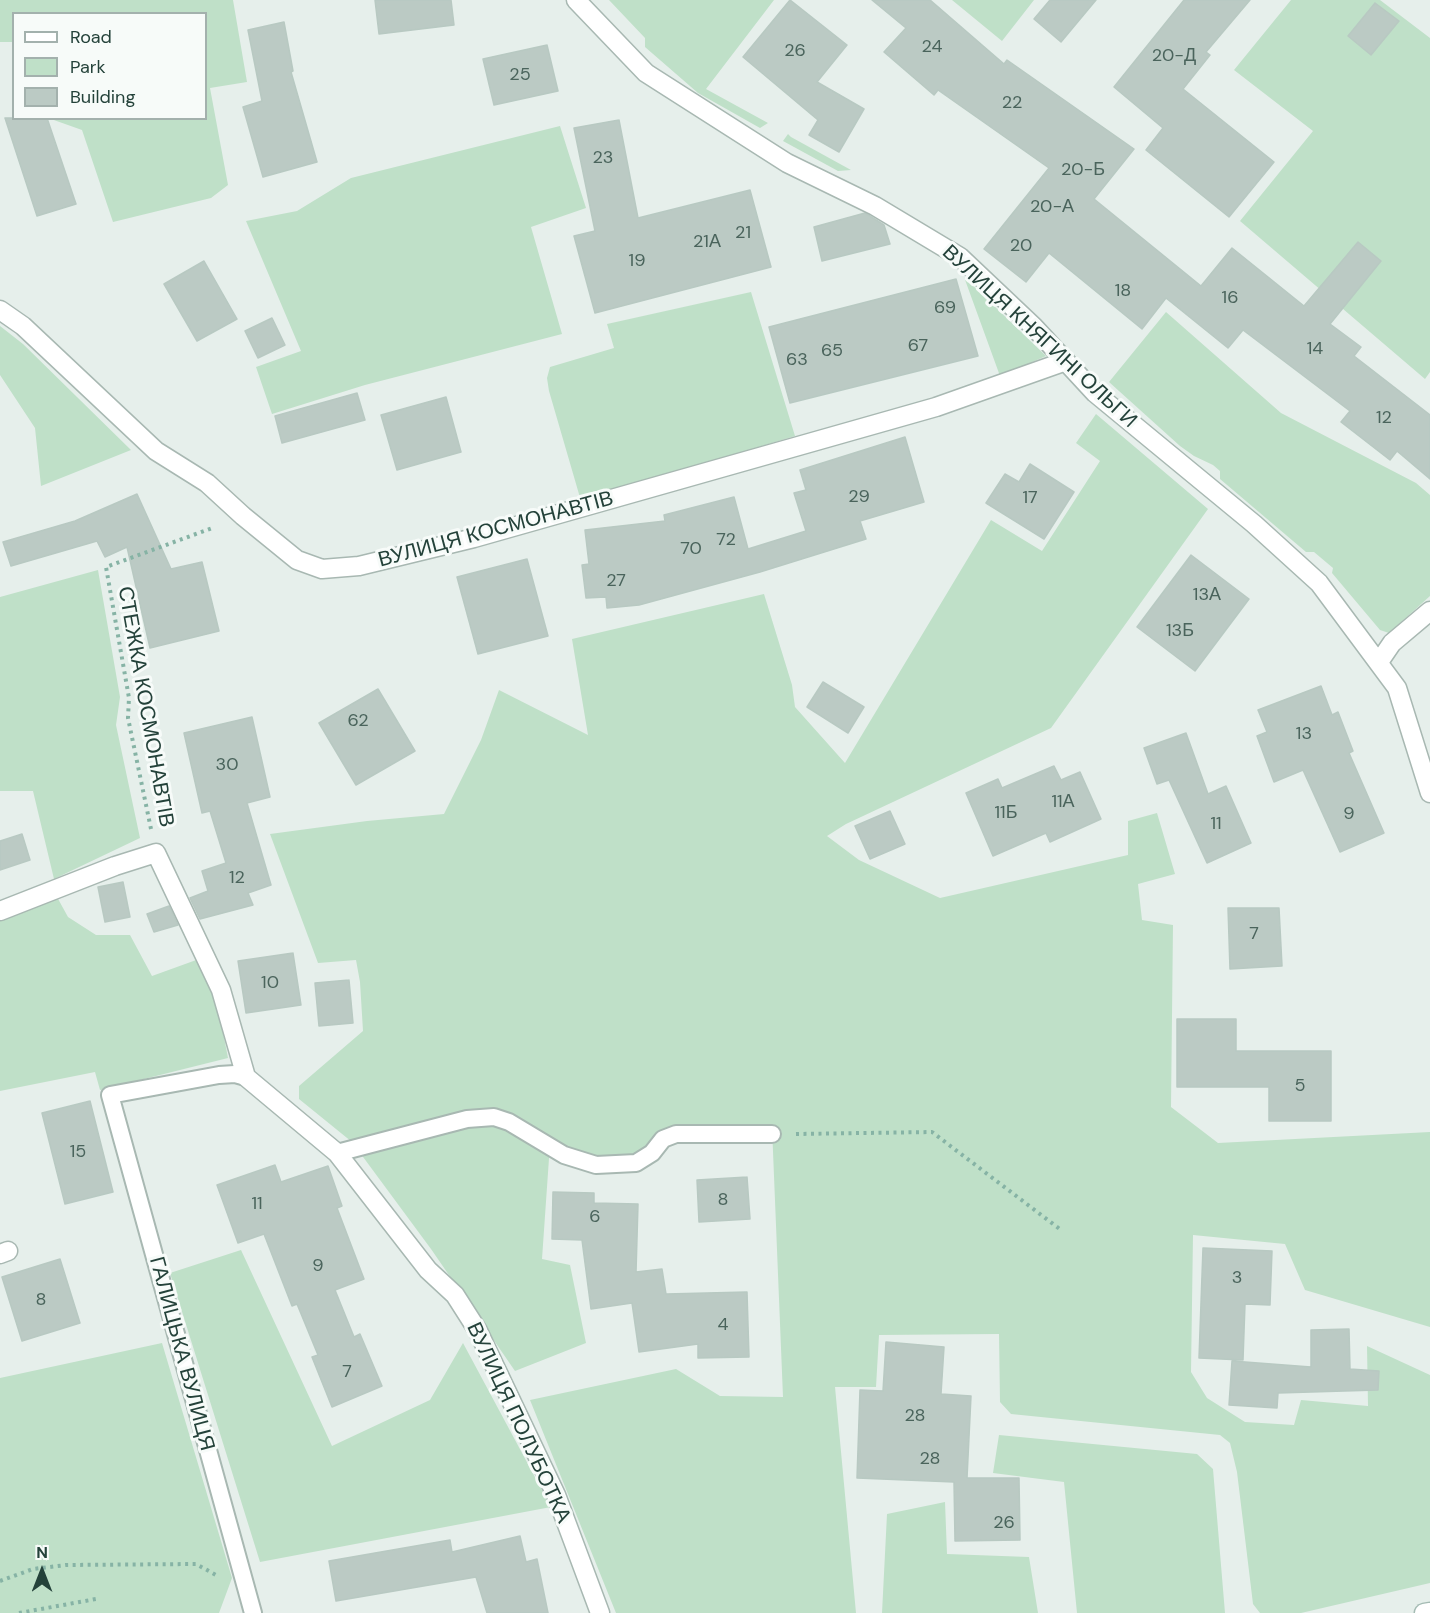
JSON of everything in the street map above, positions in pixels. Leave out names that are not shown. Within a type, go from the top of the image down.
[{"type":"street","name":"ВУЛИЦЯ КНЯГИНІ ОЛЬГИ","points":[[576,0],[646,73],[787,163],[875,206],[960,257],[1034,327],[1095,393],[1254,524],[1319,583],[1397,688],[1430,793]]},
{"type":"street","name":"ВУЛИЦЯ КОСМОНАВТІВ","points":[[0,310],[23,326],[156,451],[207,483],[297,560],[322,569],[359,566],[474,538],[936,407],[1066,361]]},
{"type":"street","points":[[1379,662],[1392,643],[1430,610]]},
{"type":"street","points":[[0,911],[115,866],[156,854],[221,990],[246,1077]]},
{"type":"street","name":"ВУЛИЦЯ ПОЛУБОТКА","points":[[246,1077],[337,1153],[428,1270],[455,1295],[478,1331],[556,1495],[600,1613]]},
{"type":"street","points":[[1424,1613],[1430,1612]]},
{"type":"lane","name":"ГАЛИЦЬКА ВУЛИЦЯ","points":[[246,1077],[235,1074],[219,1075],[110,1095],[253,1613]]},
{"type":"lane","points":[[337,1153],[467,1119],[494,1117],[509,1122],[564,1155],[596,1165],[636,1162],[652,1153],[663,1139],[676,1134],[772,1134]]},
{"type":"path","name":"СТЕЖКА КОСМОНАВТІВ","points":[[156,854],[128,718],[129,698],[106,567],[243,516]]},
{"type":"path","points":[[772,1134],[932,1132],[1061,1230]]},
{"type":"path","points":[[0,1581],[33,1569],[66,1565],[173,1563],[196,1564],[214,1573],[221,1581]]},
{"type":"path","points":[[19,1613],[96,1599]]},
{"type":"green space","points":[[0,0],[233,0],[247,82],[210,88],[228,185],[211,198],[113,222],[82,130],[54,120],[207,120],[207,12],[12,12],[12,42],[0,42]]},
{"type":"green space","points":[[609,0],[774,0],[706,89],[768,123],[760,128],[698,93],[645,47],[645,38]]},
{"type":"green space","points":[[952,0],[1034,0],[1002,41]]},
{"type":"green space","points":[[1291,0],[1380,0],[1430,38],[1430,372],[1425,379],[1240,221],[1313,131],[1234,70]]},
{"type":"green space","points":[[560,126],[586,208],[531,227],[562,334],[365,385],[272,414],[256,367],[301,351],[246,221],[297,211],[351,178]]},
{"type":"green space","points":[[788,134],[851,170],[838,171],[783,141]]},
{"type":"green space","points":[[964,277],[1046,356],[1000,376]]},
{"type":"green space","points":[[751,292],[795,436],[581,501],[549,391],[547,378],[550,367],[614,348],[607,324]]},
{"type":"green space","points":[[1166,312],[1281,413],[1416,483],[1430,495],[1430,596],[1389,633],[1380,630],[1332,573],[1333,568],[1314,552],[1306,552],[1220,479],[1220,471],[1180,446],[1109,382]]},
{"type":"green space","points":[[0,326],[23,344],[131,450],[41,486],[35,428],[0,375]]},
{"type":"green space","points":[[1096,414],[1208,509],[1051,728],[846,824],[827,836],[859,860],[940,898],[1128,855],[1128,821],[1157,813],[1175,874],[1138,884],[1142,920],[1173,925],[1171,1107],[1218,1143],[1430,1132],[1430,1327],[1305,1290],[1285,1244],[1193,1235],[1191,1372],[1207,1398],[1245,1422],[1294,1425],[1301,1400],[1368,1406],[1367,1346],[1430,1375],[1430,1583],[1301,1613],[1260,1613],[1253,1604],[1237,1472],[1230,1443],[1220,1435],[1011,1414],[1000,1402],[999,1334],[879,1335],[876,1387],[835,1387],[856,1613],[616,1613],[530,1400],[676,1369],[720,1396],[783,1397],[772,1127],[673,1126],[662,1133],[649,1148],[633,1158],[599,1158],[550,1144],[542,1259],[570,1265],[586,1343],[515,1371],[431,1249],[352,1142],[299,1099],[299,1086],[363,1031],[360,982],[356,960],[318,963],[270,834],[367,821],[444,814],[481,740],[499,690],[588,735],[572,639],[764,594],[792,685],[795,707],[845,763],[991,520],[1042,551],[1100,461],[1076,443]]},
{"type":"green space","points":[[98,570],[120,697],[116,725],[140,838],[54,879],[33,791],[0,791],[0,597]]},
{"type":"green space","points":[[57,897],[68,917],[96,935],[130,935],[152,976],[199,959],[216,996],[228,1058],[100,1090],[95,1072],[0,1091],[0,919]]},
{"type":"green space","points":[[241,1250],[332,1446],[430,1400],[463,1343],[551,1507],[260,1562],[170,1273]]},
{"type":"green space","points":[[162,1343],[232,1578],[219,1613],[0,1613],[0,1378]]},
{"type":"green space","points":[[999,1435],[1197,1454],[1213,1469],[1225,1613],[1077,1613],[1064,1482],[993,1473]]},
{"type":"green space","points":[[945,1502],[947,1554],[1029,1557],[1038,1613],[882,1613],[887,1514]]},
{"type":"building","points":[[375,0],[451,0],[454,25],[379,34]]},
{"type":"building","points":[[790,0],[847,45],[817,82],[864,109],[839,152],[809,135],[818,120],[743,57]]},
{"type":"building","points":[[872,0],[930,0],[1004,64],[1007,60],[1134,149],[1094,199],[1201,286],[1232,248],[1304,306],[1358,242],[1381,261],[1330,324],[1361,347],[1354,356],[1430,415],[1430,479],[1397,451],[1390,460],[1341,422],[1350,411],[1243,330],[1228,348],[1166,298],[1142,329],[1049,253],[1026,282],[984,249],[1049,168],[938,90],[934,95],[884,52],[906,28]]},
{"type":"building","points":[[1050,0],[1096,0],[1061,42],[1034,19]]},
{"type":"building","points":[[1184,0],[1250,0],[1206,52],[1210,55],[1183,89],[1274,162],[1229,217],[1146,150],[1163,128],[1114,87]]},
{"type":"building","points":[[1375,3],[1399,21],[1371,55],[1348,36]]},
{"type":"building","points":[[284,22],[293,71],[291,72],[317,162],[263,177],[243,107],[262,101],[248,30]]},
{"type":"building","points":[[547,45],[558,91],[494,105],[483,59]]},
{"type":"building","points":[[5,118],[48,120],[76,204],[37,216]]},
{"type":"building","points":[[619,120],[638,218],[750,190],[771,267],[595,313],[574,236],[595,231],[574,128]]},
{"type":"building","points":[[865,213],[884,225],[890,244],[822,261],[814,227]]},
{"type":"building","points":[[204,261],[237,319],[197,341],[164,284]]},
{"type":"building","points":[[956,279],[978,356],[790,403],[769,327]]},
{"type":"building","points":[[272,318],[285,345],[258,358],[245,331]]},
{"type":"building","points":[[357,393],[365,420],[282,443],[275,416]]},
{"type":"building","points":[[446,397],[461,452],[397,470],[381,415]]},
{"type":"building","points":[[905,437],[924,502],[860,521],[866,539],[760,572],[639,605],[607,608],[606,597],[586,598],[582,565],[589,564],[585,530],[665,521],[664,515],[734,497],[748,549],[806,531],[794,493],[806,490],[800,470]]},
{"type":"building","points":[[1030,464],[1074,492],[1044,539],[986,503],[1005,474],[1019,482]]},
{"type":"building","points":[[137,494],[171,569],[202,562],[219,631],[150,648],[127,547],[105,557],[97,541],[11,566],[3,542],[75,521]]},
{"type":"building","points":[[1191,555],[1249,599],[1195,671],[1137,627]]},
{"type":"building","points":[[527,559],[548,636],[478,654],[457,577]]},
{"type":"building","points":[[823,682],[864,707],[848,733],[807,707]]},
{"type":"building","points":[[1321,686],[1332,715],[1338,712],[1353,751],[1349,753],[1384,833],[1340,852],[1303,770],[1274,782],[1257,736],[1267,732],[1258,710]]},
{"type":"building","points":[[378,689],[415,751],[356,785],[319,723]]},
{"type":"building","points":[[252,717],[270,797],[247,803],[271,885],[248,893],[253,905],[200,919],[190,898],[208,891],[202,871],[226,863],[210,811],[202,813],[184,733]]},
{"type":"building","points":[[1186,733],[1208,794],[1226,786],[1251,843],[1207,863],[1169,780],[1157,784],[1144,748]]},
{"type":"building","points":[[1054,766],[1061,780],[1080,772],[1101,819],[1050,842],[1046,833],[993,856],[966,793],[998,779],[1002,788]]},
{"type":"building","points":[[890,811],[905,844],[870,859],[855,826]]},
{"type":"building","points":[[22,834],[30,860],[0,870],[0,841]]},
{"type":"building","points":[[123,882],[130,917],[105,922],[98,887]]},
{"type":"building","points":[[169,906],[178,925],[154,932],[147,914]]},
{"type":"building","points":[[1228,908],[1279,908],[1282,966],[1230,969]]},
{"type":"building","points":[[293,953],[301,1005],[246,1013],[238,961]]},
{"type":"building","points":[[349,980],[353,1023],[319,1026],[315,983]]},
{"type":"building","points":[[1177,1019],[1236,1019],[1236,1051],[1331,1051],[1331,1121],[1269,1121],[1269,1087],[1177,1087]]},
{"type":"building","points":[[90,1101],[113,1192],[65,1204],[42,1113]]},
{"type":"building","points":[[275,1165],[281,1182],[328,1166],[342,1206],[337,1208],[364,1279],[335,1290],[354,1337],[360,1334],[382,1386],[332,1407],[312,1357],[318,1355],[297,1304],[292,1306],[264,1234],[238,1243],[217,1185]]},
{"type":"building","points":[[747,1177],[750,1219],[699,1222],[697,1180]]},
{"type":"building","points":[[553,1192],[594,1193],[594,1203],[638,1204],[636,1272],[662,1269],[666,1294],[747,1292],[749,1357],[698,1358],[698,1344],[639,1352],[632,1303],[591,1309],[582,1240],[552,1239]]},
{"type":"building","points":[[1203,1248],[1272,1251],[1270,1305],[1245,1304],[1243,1360],[1199,1358]]},
{"type":"building","points":[[60,1259],[80,1323],[22,1341],[2,1277]]},
{"type":"building","points":[[1349,1329],[1350,1369],[1379,1371],[1378,1390],[1278,1393],[1277,1408],[1229,1405],[1232,1361],[1311,1367],[1311,1330]]},
{"type":"building","points":[[886,1342],[944,1347],[941,1394],[971,1396],[967,1478],[1019,1478],[1020,1540],[955,1541],[954,1482],[857,1478],[860,1390],[883,1391]]},
{"type":"building","points":[[520,1536],[526,1562],[537,1559],[548,1613],[487,1613],[476,1577],[336,1601],[329,1561],[450,1540],[452,1552]]}]
